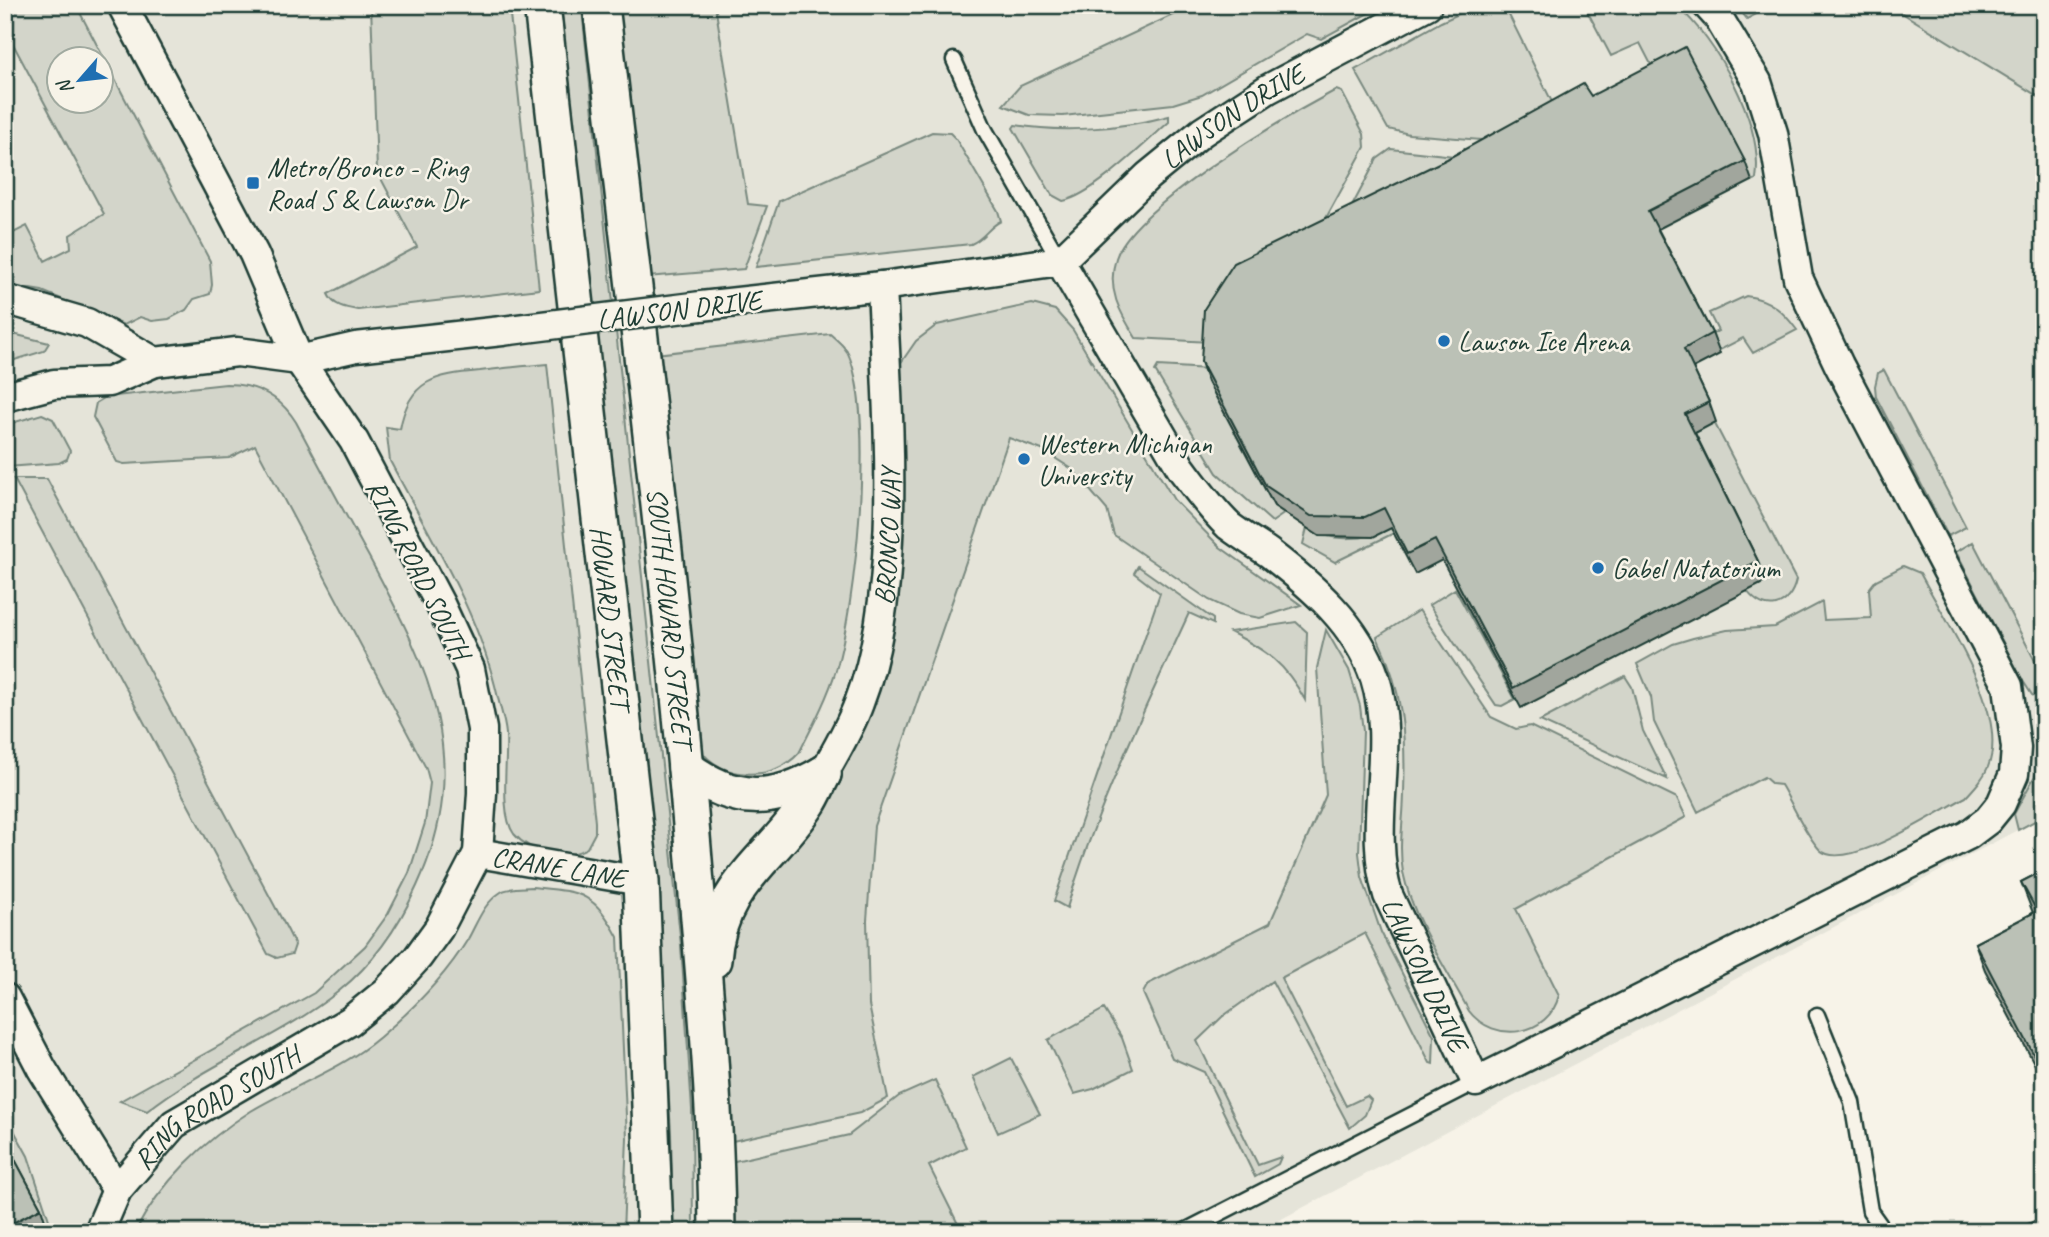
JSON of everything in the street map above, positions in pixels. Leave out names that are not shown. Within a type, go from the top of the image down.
[{"type":"street","name":"RING ROAD SOUTH","points":[[99,1232],[117,1190],[174,1124],[350,1021],[387,991],[418,957],[439,928],[478,853],[482,729],[470,669],[440,604],[354,441],[299,360],[254,254],[122,5]]},
{"type":"street","name":"HOWARD STREET","points":[[542,5],[641,881],[655,1232]]},
{"type":"street","name":"SOUTH HOWARD STREET","points":[[601,5],[669,596],[686,768],[708,1025],[717,1232]]},
{"type":"street","name":"LAWSON DRIVE","points":[[299,360],[356,347],[882,286],[1060,261],[1148,176],[1202,132],[1268,89],[1427,5]]},
{"type":"street","name":"LAWSON DRIVE","points":[[1060,261],[1181,468],[1203,498],[1230,526],[1326,600],[1361,648],[1374,677],[1380,704],[1384,766],[1379,867],[1388,895],[1476,1082],[1968,835],[1988,820],[2001,804],[2014,774],[2016,748],[2008,686],[1839,365],[1798,278],[1773,133],[1757,82],[1712,11]]},
{"type":"street","name":"BRONCO WAY","points":[[823,774],[860,702],[872,659],[882,603],[888,466],[882,286]]},
{"type":"street","points":[[5,299],[87,323],[155,362]]},
{"type":"street","points":[[5,397],[54,384],[109,382],[155,362],[237,352],[299,360]]},
{"type":"street","points":[[686,768],[701,780],[726,790],[754,795],[779,795],[823,774]]},
{"type":"street","points":[[708,1025],[714,950],[723,918],[753,865],[808,803],[823,774]]},
{"type":"street","name":"CRANE LANE","points":[[478,853],[641,881]]},
{"type":"street","points":[[5,998],[42,1069],[117,1190]]},
{"type":"lane","points":[[954,60],[985,130],[1060,261]]},
{"type":"lane","points":[[1817,1015],[1852,1102],[1870,1210],[1885,1232]]},
{"type":"lane","points":[[1183,1232],[1476,1082]]},
{"type":"lane","points":[[2031,1232],[2044,1226]]},
{"type":"shaded area","name":"Western Michigan University","points":[[5,5],[2036,5],[2044,11],[2044,816],[1257,1232],[5,1232]]},
{"type":"shaded area","points":[[5,5],[76,5],[97,46],[46,46],[46,106],[5,29]]},
{"type":"shaded area","points":[[371,5],[509,5],[539,289],[358,310],[340,306],[330,298],[328,294],[417,247],[377,171]]},
{"type":"shaded area","points":[[561,5],[582,5],[681,945],[692,1109],[693,1232],[673,1232],[671,1132],[658,931]]},
{"type":"shaded area","points":[[618,5],[715,5],[748,204],[767,206],[744,269],[647,277]]},
{"type":"shaded area","points":[[1194,5],[1383,5],[1321,39],[1307,34],[1202,95],[1173,104],[1063,116],[1029,115],[1003,105],[1020,86]]},
{"type":"shaded area","points":[[1478,5],[1502,6],[1507,11],[1555,108],[1493,141],[1409,134],[1388,129],[1355,70],[1441,22]]},
{"type":"shaded area","points":[[1584,5],[1676,5],[1692,20],[1721,61],[1745,109],[1757,157],[1756,179],[1752,181],[1660,82],[1640,43],[1611,56]]},
{"type":"shaded area","points":[[1736,5],[1773,5],[1747,19]]},
{"type":"shaded area","points":[[1889,5],[2030,5],[2044,16],[2044,100]]},
{"type":"shaded area","points":[[116,81],[210,261],[210,294],[194,299],[186,310],[169,319],[152,321],[140,317],[124,325],[42,291],[5,285],[5,237],[27,226],[45,261],[71,248],[70,235],[104,214],[52,116],[116,116]]},
{"type":"shaded area","points":[[1336,90],[1342,92],[1364,134],[1365,147],[1320,229],[1210,342],[1136,338],[1116,300],[1113,280],[1116,258],[1128,237],[1180,189],[1249,141]]},
{"type":"shaded area","points":[[1169,116],[1169,122],[1118,168],[1088,190],[1063,201],[1052,195],[1013,128],[1015,125],[1053,129],[1092,128],[1132,124]]},
{"type":"shaded area","points":[[932,132],[950,133],[956,139],[998,211],[1001,221],[980,239],[971,244],[756,267],[779,201]]},
{"type":"shaded area","points":[[1391,149],[1463,157],[1334,240],[1377,159]]},
{"type":"shaded area","points":[[1746,296],[1775,307],[1797,330],[1753,353],[1743,338],[1718,351],[1710,335],[1718,331],[1709,313]]},
{"type":"shaded area","points":[[1032,304],[1055,310],[1073,330],[1174,500],[1220,547],[1301,605],[1260,618],[1239,614],[1209,600],[1114,535],[1107,510],[1072,469],[1042,450],[1009,438],[874,826],[867,920],[869,1005],[888,1098],[860,1113],[728,1142],[721,987],[729,933],[852,749],[898,367],[916,341],[937,325]]},
{"type":"shaded area","points":[[5,332],[49,343],[44,351],[5,363]]},
{"type":"shaded area","points":[[830,334],[850,358],[861,425],[860,513],[856,559],[843,640],[828,692],[799,753],[776,769],[748,774],[733,772],[720,767],[699,748],[656,354]]},
{"type":"shaded area","points":[[547,364],[595,822],[595,833],[587,848],[569,854],[549,853],[529,846],[514,834],[509,825],[505,800],[505,730],[490,666],[452,576],[390,461],[386,427],[400,429],[410,399],[427,383],[438,378]]},
{"type":"shaded area","points":[[1158,366],[1209,369],[1209,382],[1274,506],[1285,513],[1272,522],[1217,473],[1155,371]]},
{"type":"shaded area","points":[[1884,370],[1966,527],[1948,536],[1876,397],[1878,373]]},
{"type":"shaded area","points":[[226,384],[247,386],[266,393],[290,413],[391,598],[426,677],[437,716],[443,756],[442,797],[434,840],[417,886],[394,929],[352,980],[316,1008],[194,1079],[147,1111],[120,1101],[314,993],[365,946],[388,914],[409,873],[425,823],[430,783],[426,768],[255,445],[229,458],[124,464],[117,462],[93,417],[96,403],[106,397]]},
{"type":"shaded area","points":[[42,414],[53,419],[70,451],[67,459],[59,463],[7,467],[5,425]]},
{"type":"shaded area","points":[[1714,422],[1796,580],[1788,597],[1776,605],[1761,603],[1747,591],[1765,581],[1692,435]]},
{"type":"shaded area","points":[[14,479],[47,479],[287,929],[295,945],[292,954],[277,958],[268,954]]},
{"type":"shaded area","points":[[1307,528],[1338,538],[1371,535],[1391,528],[1394,533],[1335,562],[1303,544]]},
{"type":"shaded area","points":[[1973,542],[2044,678],[2044,701],[2032,695],[2023,681],[1956,552]]},
{"type":"shaded area","points":[[1138,566],[1213,619],[1213,624],[1189,613],[1107,795],[1067,908],[1054,901],[1160,593],[1134,573]]},
{"type":"shaded area","points":[[1903,566],[1920,573],[1972,667],[1983,694],[1990,720],[1992,745],[1988,767],[1976,786],[1966,797],[1915,826],[1850,854],[1832,855],[1820,850],[1804,828],[1781,785],[1772,784],[1764,777],[1698,812],[1654,722],[1651,697],[1637,664],[1673,644],[1693,638],[1727,630],[1775,627],[1822,602],[1824,620],[1871,618],[1869,589],[1876,580]]},
{"type":"shaded area","points":[[1455,589],[1515,699],[1502,706],[1496,705],[1429,605]]},
{"type":"shaded area","points":[[1419,610],[1491,717],[1516,729],[1530,726],[1677,798],[1686,817],[1516,909],[1559,995],[1544,1020],[1520,1031],[1506,1032],[1492,1028],[1480,1022],[1469,1011],[1422,926],[1403,872],[1403,731],[1392,675],[1377,637]]},
{"type":"shaded area","points":[[1296,622],[1307,632],[1305,700],[1290,676],[1274,659],[1230,632]]},
{"type":"shaded area","points":[[1326,630],[1349,670],[1360,706],[1363,731],[1359,853],[1362,877],[1381,932],[1434,1036],[1433,1064],[1430,1063],[1365,933],[1281,978],[1346,1106],[1367,1096],[1371,1100],[1365,1115],[1350,1128],[1272,981],[1222,1017],[1197,1041],[1258,1165],[1281,1157],[1278,1164],[1255,1177],[1204,1072],[1172,1058],[1143,993],[1148,984],[1270,923],[1326,795],[1317,668]]},
{"type":"shaded area","points":[[1625,676],[1632,687],[1643,731],[1667,779],[1540,721]]},
{"type":"shaded area","points":[[2044,737],[2044,816],[2018,830],[2014,814],[2037,772],[2037,744]]},
{"type":"shaded area","points":[[532,887],[563,890],[593,902],[618,937],[627,1138],[623,1232],[135,1232],[157,1196],[185,1164],[217,1135],[251,1111],[365,1049],[416,1004],[439,979],[495,897],[508,889]]},
{"type":"shaded area","points":[[1104,1009],[1122,1038],[1133,1069],[1093,1089],[1074,1094],[1048,1040]]},
{"type":"shaded area","points":[[1011,1058],[1040,1114],[998,1133],[973,1077]]},
{"type":"shaded area","points":[[935,1080],[966,1147],[929,1166],[962,1232],[730,1232],[730,1162],[849,1135],[899,1096]]},
{"type":"shaded area","points":[[5,1114],[28,1156],[50,1223],[47,1232],[31,1232],[46,1224],[5,1148]]},
{"type":"building","points":[[1685,47],[1745,161],[1648,211],[1712,333],[1684,349],[1709,402],[1685,414],[1758,561],[1513,688],[1435,540],[1407,554],[1384,508],[1365,517],[1311,516],[1266,486],[1201,362],[1204,309],[1234,263],[1447,159],[1583,84],[1591,96]]},
{"type":"building","points":[[2044,870],[2044,1074],[1975,943],[2037,911],[2021,882]]},
{"type":"building","points":[[5,1141],[41,1208],[5,1227]]},
{"type":"place","name":"Metro/Bronco - Ring Road S & Lawson Dr","points":[[253,183]]},
{"type":"place","name":"Lawson Ice Arena","points":[[1444,341]]},
{"type":"place","name":"Western Michigan University","points":[[1024,459]]},
{"type":"place","name":"Gabel Natatorium","points":[[1598,568]]}]
